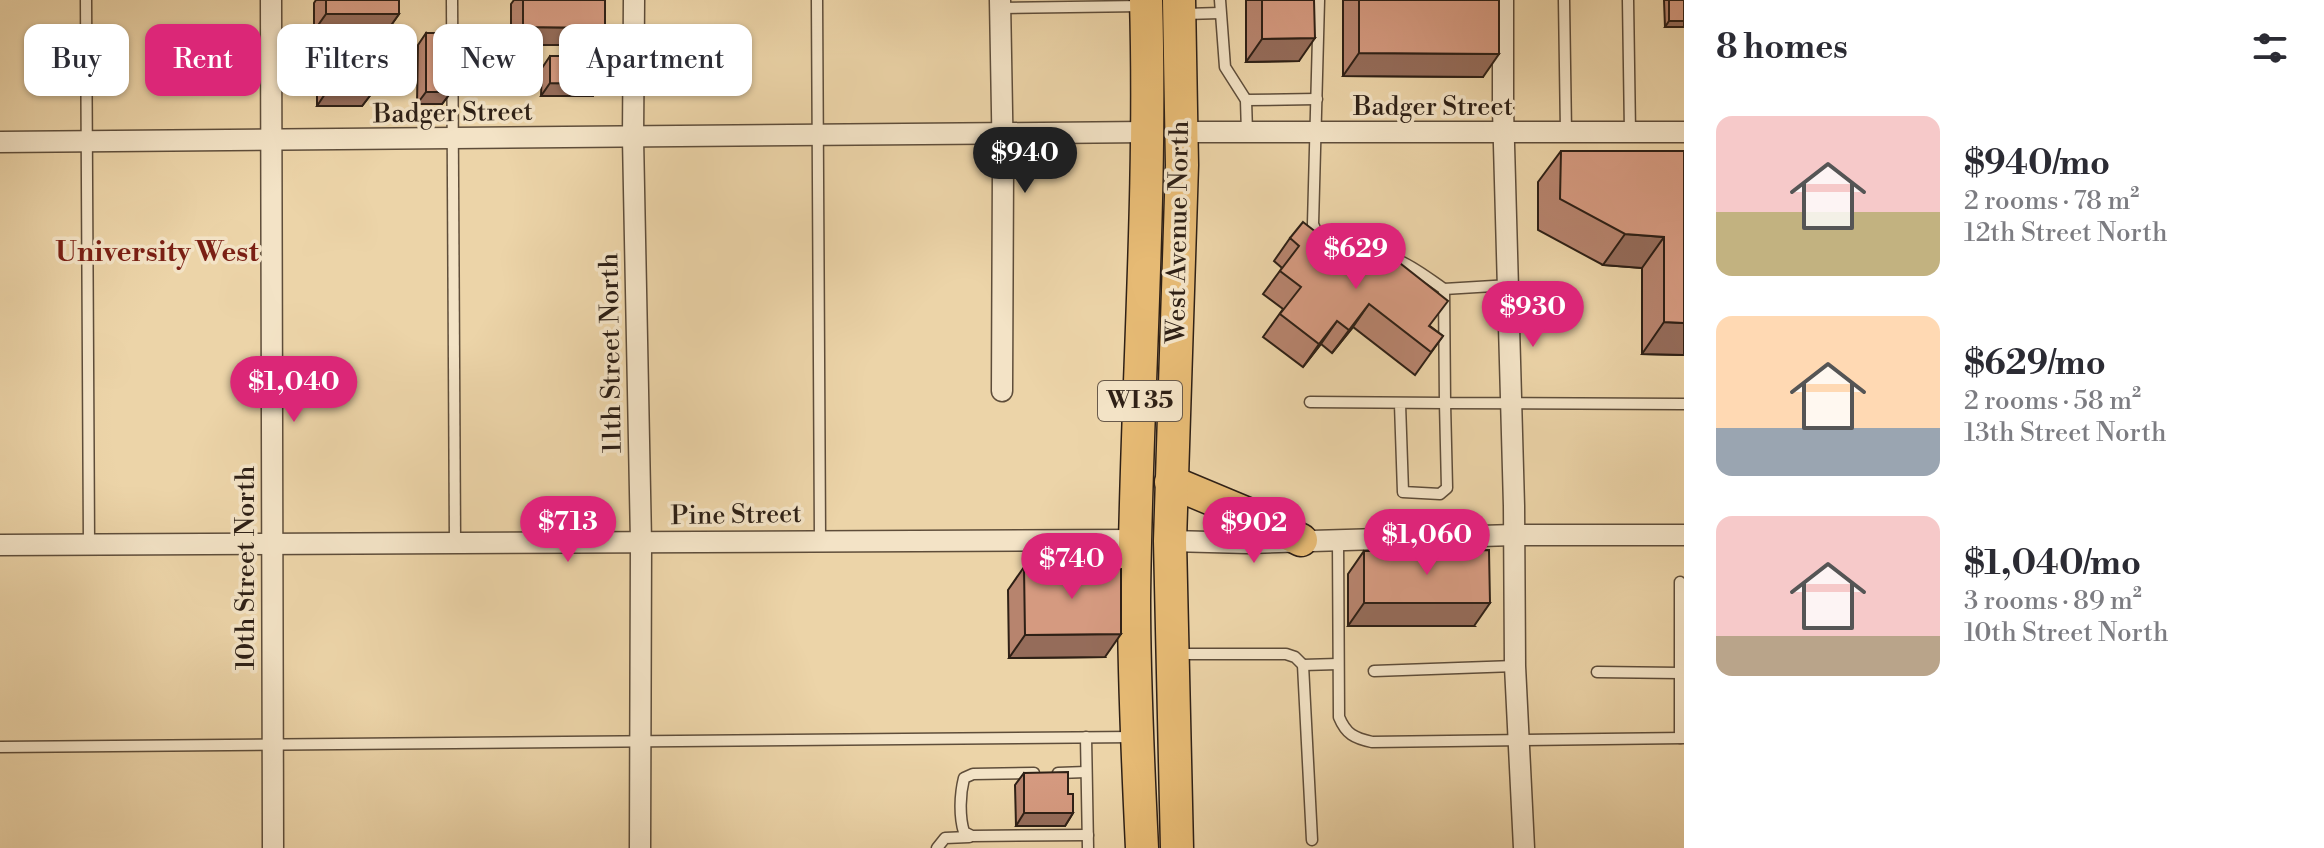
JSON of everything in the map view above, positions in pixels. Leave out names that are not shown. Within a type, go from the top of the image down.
[{"type":"main road","name":"West Avenue North","points":[[1142,848],[1137,737],[1136,540],[1147,132],[1146,3]]},
{"type":"main road","name":"West Avenue North","points":[[1177,848],[1170,541],[1181,132],[1179,7]]},
{"type":"main road","points":[[1171,482],[1301,540]]},
{"type":"street","name":"10th Street North","points":[[271,0],[273,848]]},
{"type":"street","name":"11th Street North","points":[[634,0],[633,138],[641,542],[640,848]]},
{"type":"street","points":[[1503,0],[1515,666],[1524,848]]},
{"type":"street","points":[[1000,4],[1002,391]]},
{"type":"street","name":"Badger Street","points":[[0,142],[1147,132]]},
{"type":"street","name":"Badger Street","points":[[1181,132],[1684,132]]},
{"type":"street","points":[[1170,541],[1249,543],[1514,535],[1684,535]]},
{"type":"street","name":"Pine Street","points":[[0,545],[1136,540]]},
{"type":"lane","points":[[86,0],[89,544]]},
{"type":"lane","points":[[452,0],[455,543]]},
{"type":"lane","points":[[817,0],[820,540]]},
{"type":"lane","points":[[1220,0],[1225,67],[1246,100],[1247,133]]},
{"type":"lane","points":[[1319,0],[1313,224],[1316,236],[1323,243],[1396,259],[1444,289],[1510,285]]},
{"type":"lane","points":[[1564,0],[1566,132]]},
{"type":"lane","points":[[1628,0],[1630,132]]},
{"type":"lane","points":[[1000,4],[1146,3]]},
{"type":"lane","points":[[1179,7],[1220,13]]},
{"type":"lane","points":[[1246,100],[1317,99]]},
{"type":"lane","points":[[1400,404],[1403,492],[1440,494],[1447,488],[1444,289]]},
{"type":"lane","points":[[1310,402],[1684,404]]},
{"type":"lane","points":[[1338,540],[1339,717],[1345,731],[1358,739],[1372,742],[1682,738],[1680,582]]},
{"type":"lane","points":[[1172,654],[1286,654],[1303,665],[1312,840]]},
{"type":"lane","points":[[1303,665],[1338,664]]},
{"type":"lane","points":[[1374,671],[1515,666]]},
{"type":"lane","points":[[1597,672],[1680,673]]},
{"type":"lane","points":[[1086,737],[1088,848]]},
{"type":"lane","points":[[0,747],[1137,737]]},
{"type":"lane","points":[[972,836],[964,832],[962,824],[964,778],[973,774],[1086,772]]},
{"type":"lane","points":[[937,848],[945,838],[1088,835]]},
{"type":"building","points":[[326,0],[399,0],[399,14],[326,14]]},
{"type":"building","points":[[523,0],[605,0],[605,24],[559,24],[559,27],[523,24]]},
{"type":"building","points":[[1262,0],[1314,0],[1315,38],[1262,39]]},
{"type":"building","points":[[1359,0],[1499,0],[1499,54],[1359,53]]},
{"type":"building","points":[[1669,0],[1684,0],[1684,21],[1669,21]]},
{"type":"building","points":[[426,33],[433,33],[433,92],[426,92]]},
{"type":"building","points":[[550,56],[559,56],[559,83],[550,83]]},
{"type":"building","points":[[1561,151],[1684,151],[1684,323],[1664,322],[1664,237],[1625,234],[1560,199]]},
{"type":"building","points":[[1303,222],[1365,270],[1382,249],[1448,301],[1429,326],[1443,336],[1431,352],[1369,304],[1349,330],[1337,321],[1319,344],[1280,314],[1301,287],[1280,271],[1299,246],[1290,238]]},
{"type":"building","points":[[1489,550],[1490,603],[1364,603],[1364,551]]},
{"type":"building","points":[[1024,567],[1121,569],[1121,634],[1025,635]]},
{"type":"building","points":[[1068,772],[1068,794],[1073,794],[1073,813],[1024,813],[1024,773]]},
{"type":"district","name":"University West","points":[[157,252]]}]
